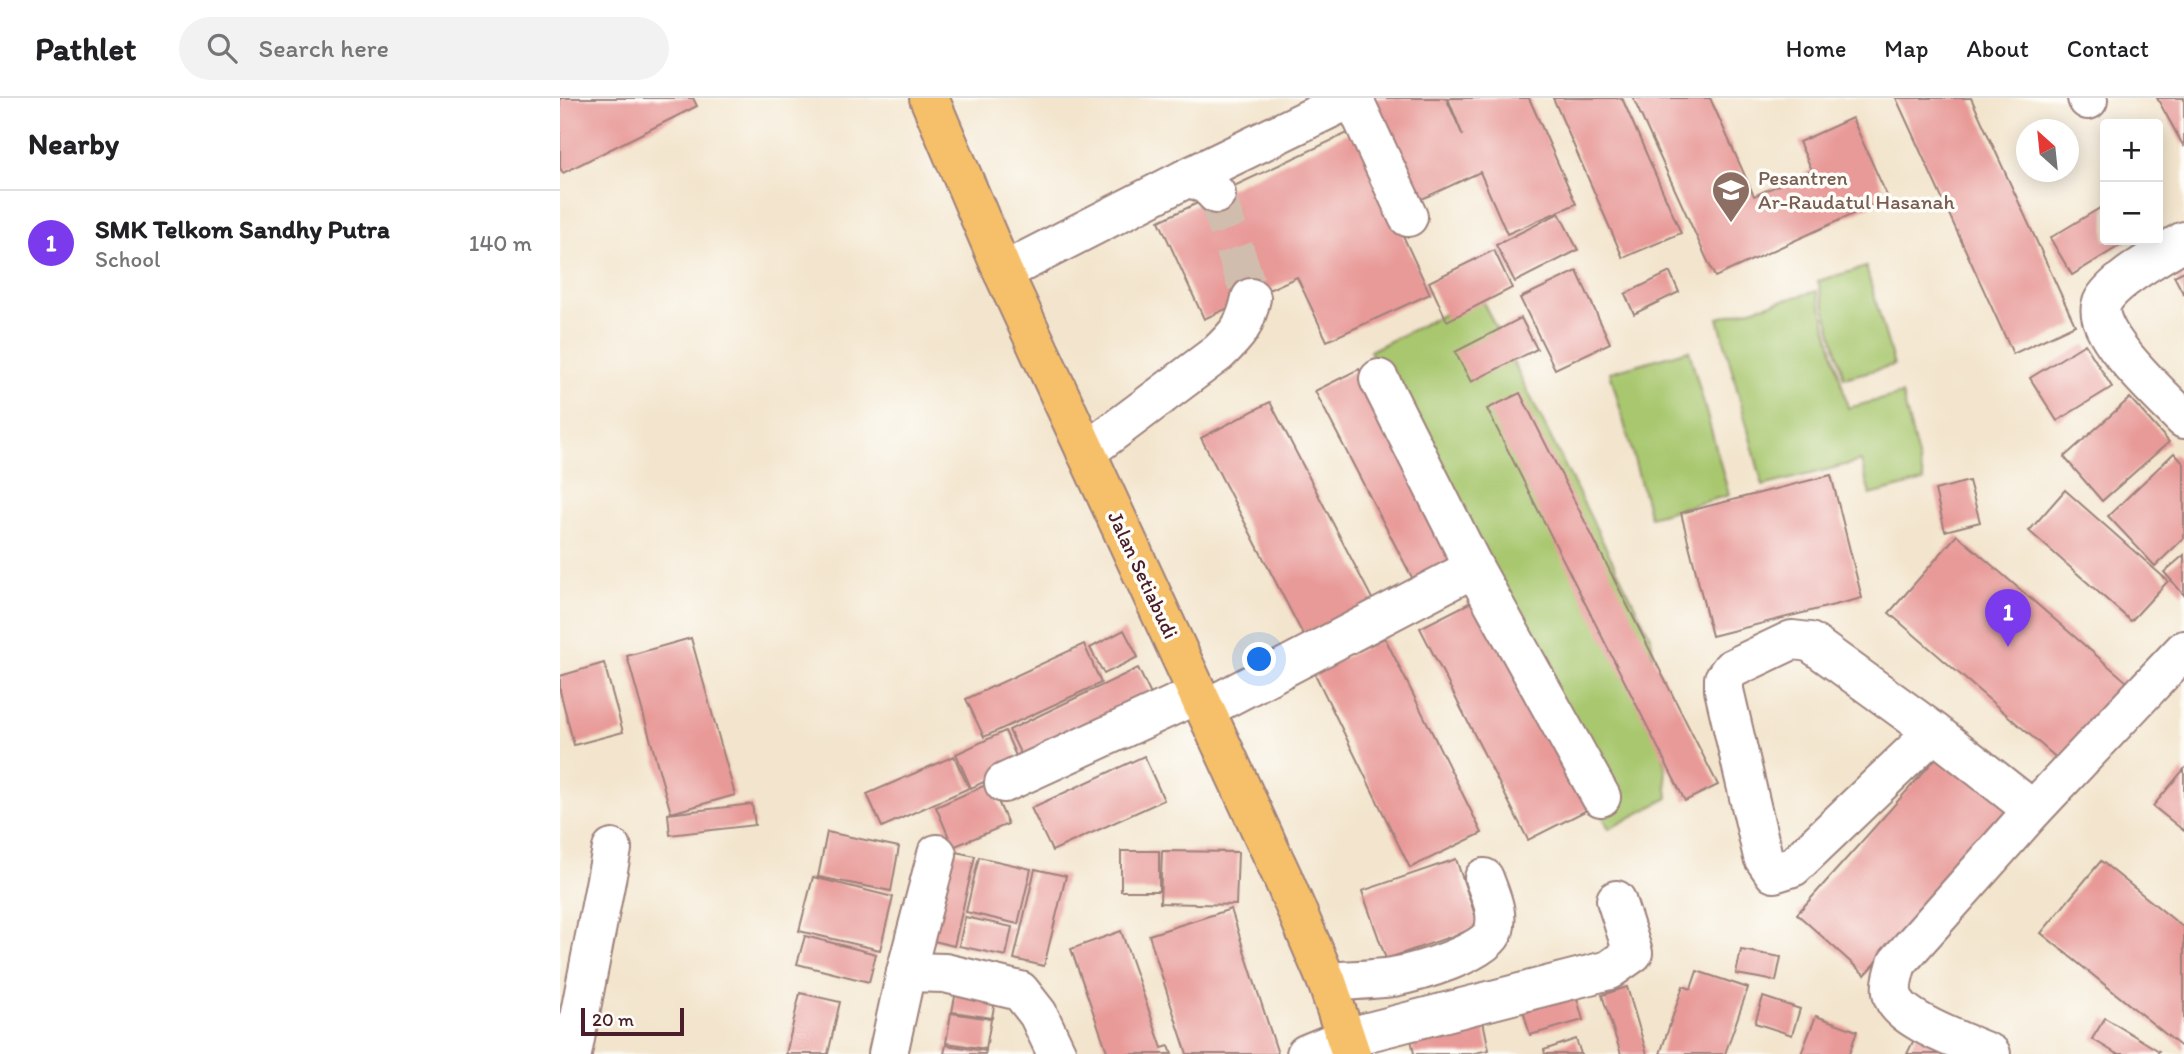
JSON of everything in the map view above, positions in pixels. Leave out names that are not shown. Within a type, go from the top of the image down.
[{"type":"main road","name":"Jalan Setiabudi","points":[[929,98],[1003,272],[1282,876],[1327,982],[1348,1046]]},
{"type":"street","points":[[1003,272],[1200,186],[1352,98],[1408,217]]},
{"type":"street","points":[[2184,241],[2116,285],[2101,304],[2101,318],[2116,347],[2184,419]]},
{"type":"street","points":[[1086,452],[1218,353],[1237,335],[1247,320],[1251,298]]},
{"type":"street","points":[[1379,379],[1474,568],[1601,797]]},
{"type":"street","points":[[1004,783],[1202,702],[1474,568]]},
{"type":"street","points":[[1934,732],[1794,867],[1774,873],[1763,857],[1724,690],[1724,679],[1731,669],[1792,640],[1810,642],[1934,732],[2033,810]]},
{"type":"street","points":[[1991,1054],[1930,1028],[1906,1012],[1895,1000],[1891,983],[1897,963],[2033,810],[2184,650]]},
{"type":"street","points":[[560,1052],[570,1054],[612,849]]},
{"type":"street","points":[[888,1054],[937,854]]},
{"type":"street","points":[[1327,982],[1394,976],[1436,965],[1482,946],[1494,933],[1496,915],[1484,878]]},
{"type":"street","points":[[1306,1054],[1348,1046],[1609,970],[1633,953],[1616,900]]},
{"type":"street","points":[[906,972],[945,973],[1020,991],[1038,1014],[1057,1054]]},
{"type":"green space","points":[[1866,267],[1894,365],[1844,378],[1818,281]]},
{"type":"green space","points":[[1817,291],[1848,408],[1902,394],[1924,481],[1870,495],[1861,461],[1763,486],[1718,318]]},
{"type":"green space","points":[[1480,296],[1651,638],[1668,798],[1609,829],[1370,351]]},
{"type":"green space","points":[[1689,350],[1729,495],[1650,517],[1610,372]]},
{"type":"building","points":[[560,98],[693,98],[697,106],[563,173],[560,168]]},
{"type":"building","points":[[1359,98],[1446,98],[1463,136],[1448,98],[1529,98],[1576,204],[1507,234],[1480,172],[1409,205]]},
{"type":"building","points":[[1553,98],[1622,98],[1681,233],[1623,258]]},
{"type":"building","points":[[1633,98],[1710,98],[1754,196],[1812,170],[1799,142],[1852,118],[1888,198],[1715,277]]},
{"type":"building","points":[[1896,98],[1971,98],[2075,325],[2013,354]]},
{"type":"building","points":[[2157,98],[2184,98],[2184,147]]},
{"type":"building","points":[[1354,130],[1430,294],[1327,341],[1297,277],[1204,319],[1159,221]]},
{"type":"building","points":[[2100,208],[2100,245],[2121,245],[2072,275],[2050,238]]},
{"type":"building","points":[[1559,213],[1578,250],[1515,282],[1496,245]]},
{"type":"building","points":[[1494,250],[1512,288],[1447,321],[1429,282]]},
{"type":"building","points":[[1577,271],[1610,343],[1555,369],[1520,298]]},
{"type":"building","points":[[2184,271],[2184,295],[2174,276]]},
{"type":"building","points":[[1670,272],[1679,292],[1634,314],[1625,294]]},
{"type":"building","points":[[1521,318],[1537,349],[1471,382],[1455,352]]},
{"type":"building","points":[[2085,344],[2112,387],[2057,421],[2030,378]]},
{"type":"building","points":[[1359,369],[1463,568],[1419,591],[1315,391]]},
{"type":"building","points":[[1520,393],[1718,785],[1685,801],[1487,409]]},
{"type":"building","points":[[2130,398],[2169,442],[2102,501],[2064,457]]},
{"type":"building","points":[[1270,402],[1380,614],[1311,650],[1201,438]]},
{"type":"building","points":[[2174,453],[2184,464],[2184,538],[2155,566],[2108,516]]},
{"type":"building","points":[[1831,475],[1862,598],[1712,636],[1681,513]]},
{"type":"building","points":[[1969,481],[1980,522],[1945,531],[1935,490]]},
{"type":"building","points":[[2065,490],[2168,581],[2131,621],[2029,531]]},
{"type":"building","points":[[1957,535],[2127,682],[2059,760],[1889,613]]},
{"type":"building","points":[[2184,555],[2184,595],[2164,572]]},
{"type":"building","points":[[1485,595],[1593,807],[1528,840],[1420,628]]},
{"type":"building","points":[[1124,630],[1138,657],[1104,674],[1090,648]]},
{"type":"building","points":[[691,638],[735,795],[671,813],[627,656]]},
{"type":"building","points":[[1385,638],[1482,833],[1410,868],[1314,672]]},
{"type":"building","points":[[1084,644],[1101,683],[984,737],[966,699]]},
{"type":"building","points":[[604,663],[623,732],[574,745],[560,691],[560,676]]},
{"type":"building","points":[[1138,668],[1153,699],[1024,761],[1009,730]]},
{"type":"building","points":[[1005,731],[1020,765],[971,788],[956,754]]},
{"type":"building","points":[[1946,747],[2015,807],[1865,975],[1797,914]]},
{"type":"building","points":[[954,756],[969,788],[882,827],[867,794]]},
{"type":"building","points":[[1144,756],[1164,800],[1052,851],[1031,808]]},
{"type":"building","points":[[2184,769],[2184,831],[2153,806]]},
{"type":"building","points":[[990,783],[1008,824],[953,847],[936,807]]},
{"type":"building","points":[[752,804],[755,825],[670,835],[668,814]]},
{"type":"building","points":[[827,832],[899,847],[891,891],[818,877]]},
{"type":"building","points":[[951,851],[975,856],[954,946],[930,940]]},
{"type":"building","points":[[1121,851],[1159,851],[1159,891],[1121,891]]},
{"type":"building","points":[[1162,851],[1238,852],[1236,905],[1160,903]]},
{"type":"building","points":[[979,857],[1031,869],[1018,924],[966,912]]},
{"type":"building","points":[[1456,859],[1479,927],[1386,959],[1362,891]]},
{"type":"building","points":[[2101,861],[2184,928],[2184,1049],[2041,933]]},
{"type":"building","points":[[1035,869],[1066,876],[1044,966],[1014,959]]},
{"type":"building","points":[[813,877],[893,897],[880,950],[799,931]]},
{"type":"building","points":[[1231,909],[1278,1054],[1187,1054],[1170,1002],[1149,935]]},
{"type":"building","points":[[965,917],[1012,927],[1006,956],[959,946]]},
{"type":"building","points":[[1121,931],[1162,1048],[1169,1046],[1172,1054],[1108,1054],[1071,949]]},
{"type":"building","points":[[805,936],[876,954],[869,982],[797,964]]},
{"type":"building","points":[[1741,950],[1781,957],[1776,981],[1736,974]]},
{"type":"building","points":[[1697,971],[1748,988],[1725,1054],[1660,1054],[1683,986],[1691,989]]},
{"type":"building","points":[[958,981],[997,988],[992,1018],[952,1012]]},
{"type":"building","points":[[1573,984],[1583,1020],[1530,1035],[1520,1000]]},
{"type":"building","points":[[1627,987],[1647,1054],[1621,1054],[1602,995]]},
{"type":"building","points":[[800,993],[840,1002],[828,1054],[786,1054]]},
{"type":"building","points":[[1763,997],[1800,1009],[1792,1035],[1755,1023]]},
{"type":"building","points":[[1481,1011],[1489,1050],[1470,1054],[1414,1054],[1409,1028]]},
{"type":"building","points":[[951,1013],[991,1019],[986,1049],[946,1043]]},
{"type":"building","points":[[1816,1016],[1857,1031],[1849,1054],[1801,1054]]},
{"type":"building","points":[[2105,1018],[2159,1051],[2157,1054],[2117,1054],[2092,1039]]},
{"type":"building","points":[[1918,1031],[1967,1054],[1907,1054]]},
{"type":"building","points":[[1576,1039],[1581,1054],[1545,1054],[1544,1050]]},
{"type":"building","points":[[946,1045],[986,1051],[985,1054],[944,1054]]},
{"type":"tunnel","points":[[1216,194],[1251,298]]},
{"type":"place","name":"Pesantren Ar-Raudatul Hasanah","points":[[1731,224]]},
{"type":"place","name":"SMK Telkom Sandhy Putra","points":[[2008,647]]}]
